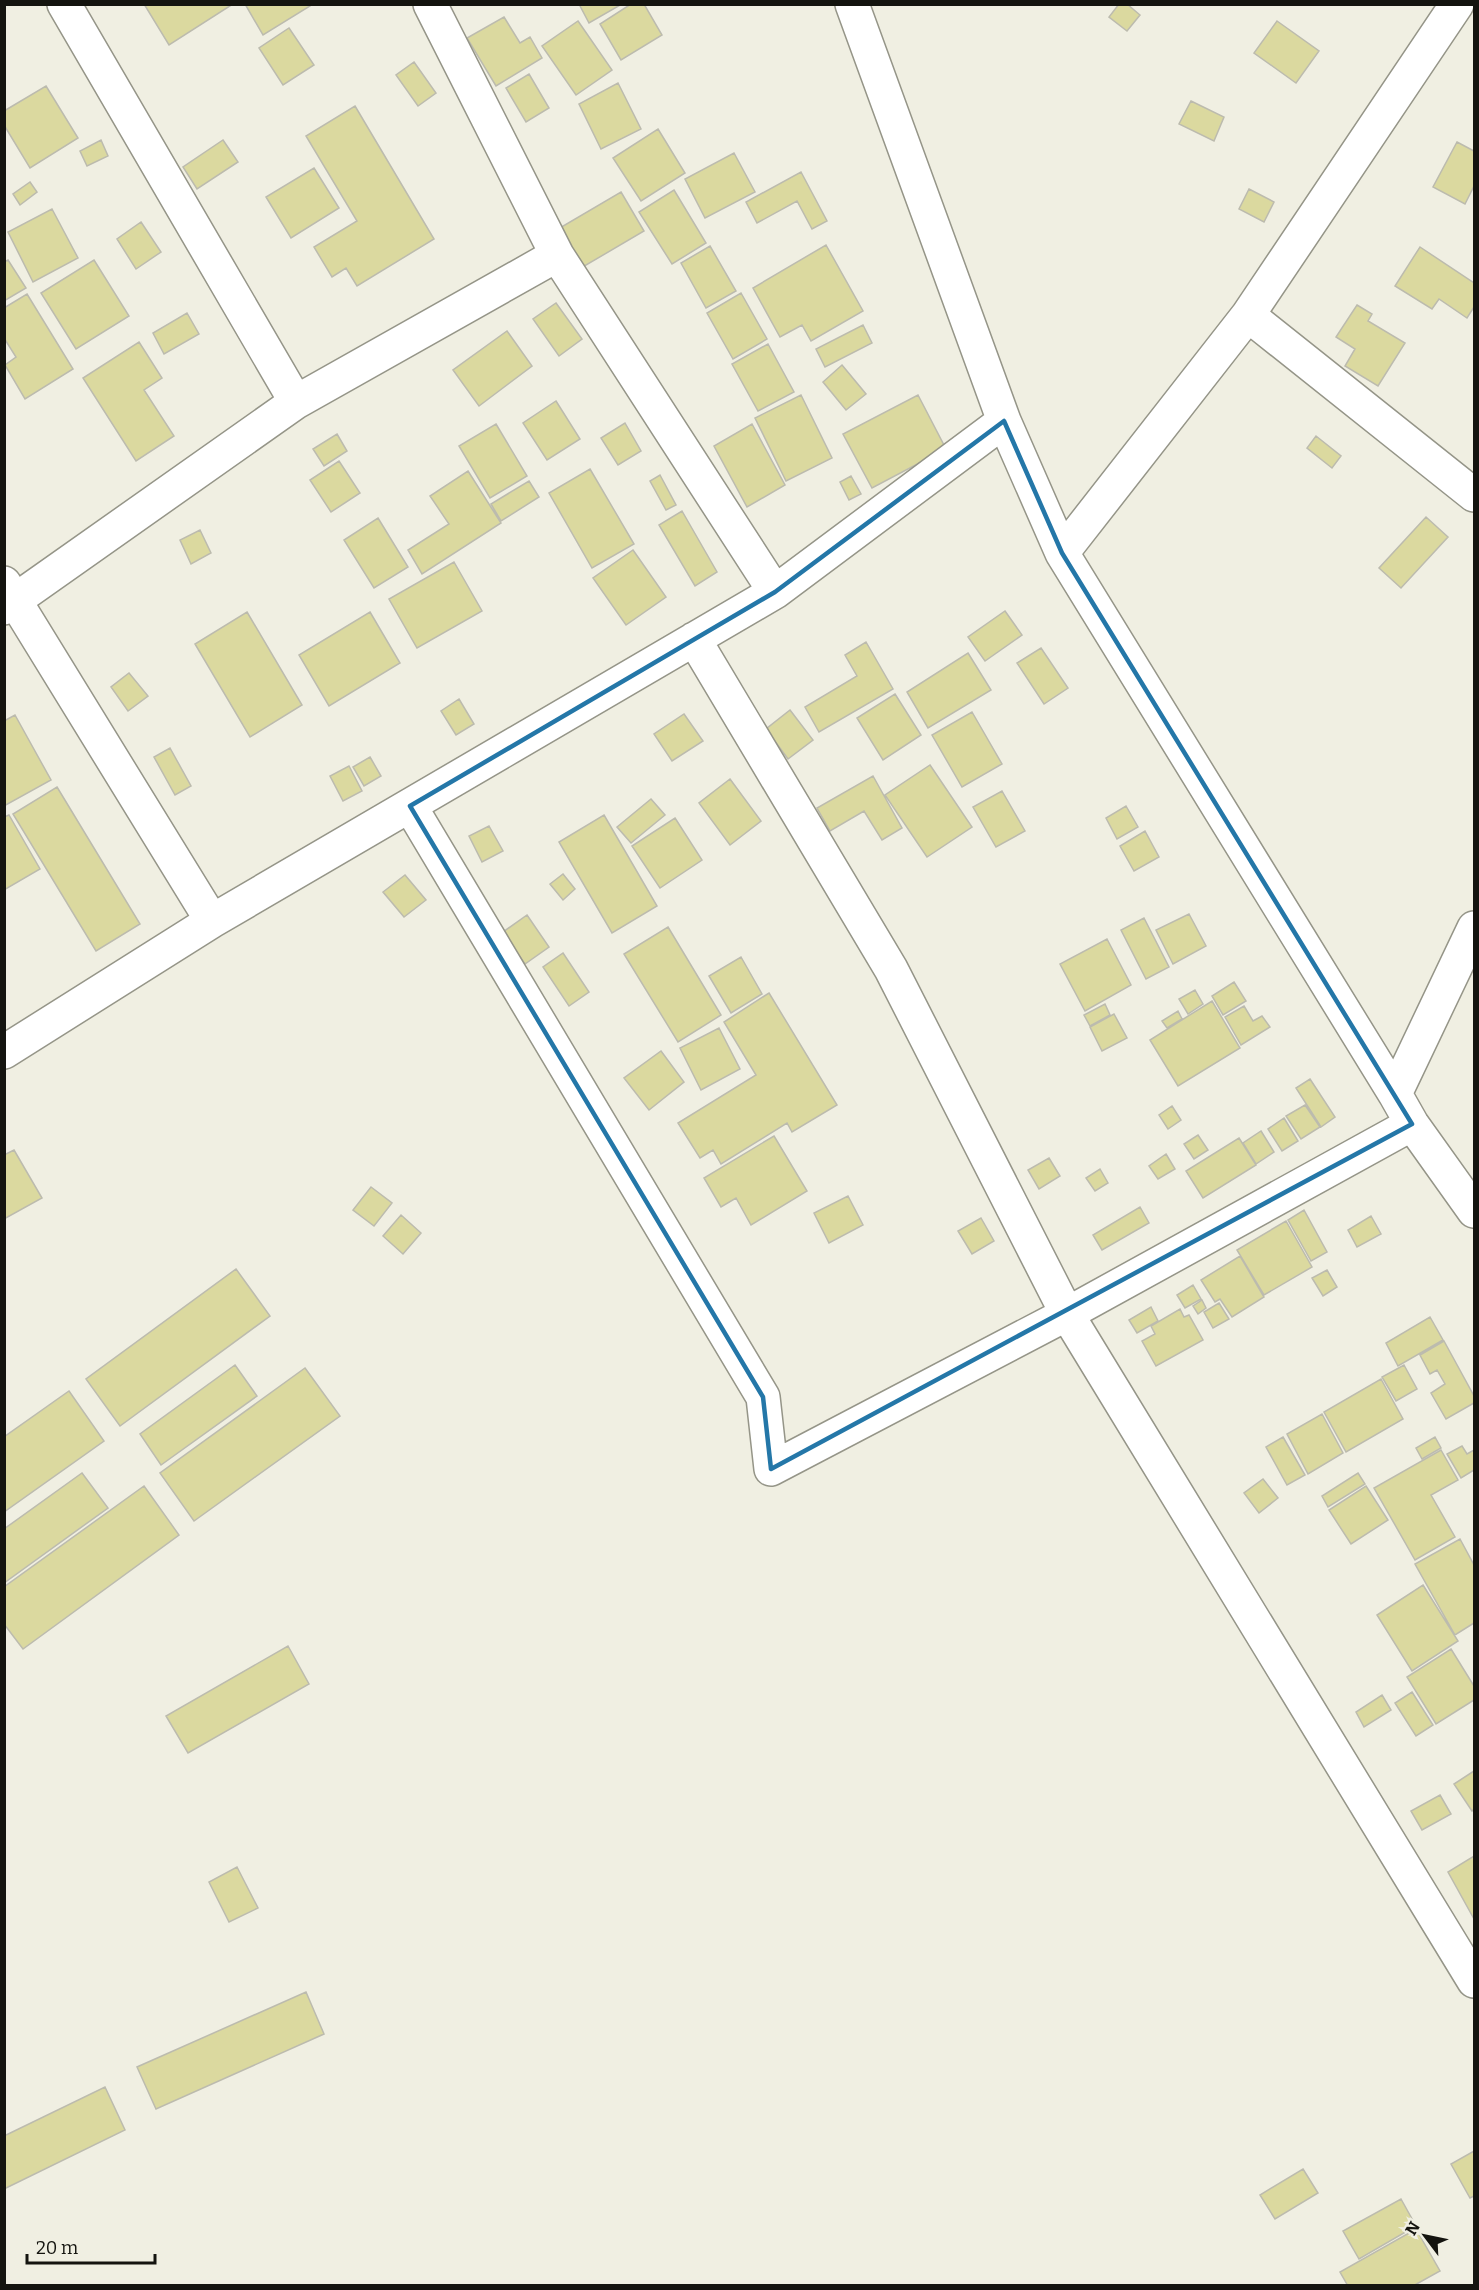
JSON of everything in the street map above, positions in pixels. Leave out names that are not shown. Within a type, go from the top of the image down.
[{"type":"street","points":[[64,4],[297,402]]},
{"type":"street","points":[[852,4],[1004,421],[1062,553],[1412,1124],[1474,1211]]},
{"type":"street","points":[[1062,553],[1248,315],[1457,4]]},
{"type":"street","points":[[432,5],[556,255],[776,592]]},
{"type":"street","points":[[212,921],[8,597],[297,402],[556,255]]},
{"type":"street","points":[[1248,315],[1474,495]]},
{"type":"street","points":[[4,1053],[212,921],[776,592],[1004,421]]},
{"type":"street","points":[[694,639],[891,969],[1067,1314],[1474,1981]]},
{"type":"street","points":[[410,806],[763,1397],[771,1469],[1067,1314],[1412,1124]]},
{"type":"street","points":[[1395,1094],[1474,928]]},
{"type":"highlighted area","points":[[1004,421],[1062,553],[1412,1124],[771,1469],[763,1397],[410,806],[775,592]]},
{"type":"building","points":[[144,4],[233,4],[169,45]]},
{"type":"building","points":[[245,4],[309,4],[310,6],[263,35]]},
{"type":"building","points":[[579,4],[622,4],[589,23]]},
{"type":"building","points":[[631,4],[644,4],[662,35],[621,60],[600,24]]},
{"type":"building","points":[[1119,4],[1127,4],[1140,15],[1127,31],[1109,17]]},
{"type":"building","points":[[504,17],[520,43],[530,37],[542,58],[496,86],[467,38]]},
{"type":"building","points":[[578,21],[612,70],[576,95],[542,46]]},
{"type":"building","points":[[1277,21],[1319,51],[1296,83],[1254,53]]},
{"type":"building","points":[[289,28],[314,65],[283,85],[259,48]]},
{"type":"building","points":[[414,62],[436,93],[418,106],[396,75]]},
{"type":"building","points":[[529,74],[549,108],[526,122],[506,88]]},
{"type":"building","points":[[618,83],[641,129],[601,149],[579,104]]},
{"type":"building","points":[[46,86],[78,138],[30,168],[4,125],[4,111]]},
{"type":"building","points":[[1191,101],[1224,117],[1214,141],[1179,124]]},
{"type":"building","points":[[355,106],[434,239],[357,286],[346,268],[332,277],[314,247],[357,221],[306,136]]},
{"type":"building","points":[[658,129],[685,173],[641,201],[613,158]]},
{"type":"building","points":[[101,140],[108,156],[87,166],[80,151]]},
{"type":"building","points":[[223,140],[238,162],[197,189],[183,167]]},
{"type":"building","points":[[1457,142],[1474,151],[1474,186],[1465,204],[1433,187]]},
{"type":"building","points":[[734,153],[755,192],[705,218],[685,179]]},
{"type":"building","points":[[314,168],[339,208],[291,238],[266,197]]},
{"type":"building","points":[[801,172],[827,221],[812,229],[797,201],[757,223],[746,202]]},
{"type":"building","points":[[30,182],[37,192],[20,205],[13,194]]},
{"type":"building","points":[[1249,189],[1274,202],[1264,222],[1239,209]]},
{"type":"building","points":[[674,190],[706,243],[672,264],[639,212]]},
{"type":"building","points":[[621,192],[644,231],[581,268],[558,229]]},
{"type":"building","points":[[52,209],[78,258],[33,282],[8,232]]},
{"type":"building","points":[[141,222],[161,252],[136,269],[117,239]]},
{"type":"building","points":[[826,245],[863,311],[811,341],[802,325],[780,337],[753,288]]},
{"type":"building","points":[[710,246],[736,291],[706,308],[681,263]]},
{"type":"building","points":[[1420,247],[1474,283],[1474,307],[1467,318],[1439,299],[1432,309],[1395,286]]},
{"type":"building","points":[[8,260],[26,288],[4,301],[4,262]]},
{"type":"building","points":[[94,260],[129,316],[76,349],[41,293]]},
{"type":"building","points":[[741,293],[767,339],[733,359],[707,313]]},
{"type":"building","points":[[27,294],[73,369],[25,399],[5,365],[16,357],[4,338],[4,308]]},
{"type":"building","points":[[556,303],[582,339],[559,356],[533,319]]},
{"type":"building","points":[[1357,305],[1372,314],[1368,321],[1405,343],[1378,386],[1345,366],[1355,349],[1336,337]]},
{"type":"building","points":[[187,313],[199,334],[164,354],[153,333]]},
{"type":"building","points":[[863,325],[872,343],[825,367],[816,349]]},
{"type":"building","points":[[507,331],[532,366],[479,406],[453,370]]},
{"type":"building","points":[[139,342],[162,378],[144,390],[174,436],[136,461],[83,378]]},
{"type":"building","points":[[768,344],[794,392],[758,411],[732,364]]},
{"type":"building","points":[[842,365],[866,394],[846,410],[823,382]]},
{"type":"building","points":[[801,395],[832,458],[786,481],[755,418]]},
{"type":"building","points":[[918,395],[946,449],[872,488],[843,434]]},
{"type":"building","points":[[556,401],[580,439],[547,460],[523,423]]},
{"type":"building","points":[[625,423],[641,451],[618,465],[601,438]]},
{"type":"building","points":[[496,424],[527,476],[490,498],[459,446]]},
{"type":"building","points":[[752,424],[785,485],[747,507],[714,446]]},
{"type":"building","points":[[337,434],[347,451],[324,466],[313,449]]},
{"type":"building","points":[[1316,436],[1341,456],[1332,468],[1307,448]]},
{"type":"building","points":[[339,461],[360,493],[331,512],[310,480]]},
{"type":"building","points":[[590,469],[634,544],[592,568],[549,493]]},
{"type":"building","points":[[468,471],[501,523],[422,574],[408,550],[449,524],[430,496]]},
{"type":"building","points":[[660,475],[676,505],[666,510],[650,481]]},
{"type":"building","points":[[851,476],[861,494],[849,500],[840,482]]},
{"type":"building","points":[[529,481],[539,497],[501,521],[491,504]]},
{"type":"building","points":[[682,511],[717,572],[695,586],[659,525]]},
{"type":"building","points":[[1426,517],[1448,537],[1401,588],[1379,568]]},
{"type":"building","points":[[378,518],[408,567],[374,588],[344,540]]},
{"type":"building","points":[[200,530],[211,553],[191,564],[180,540]]},
{"type":"building","points":[[633,550],[666,597],[626,625],[593,578]]},
{"type":"building","points":[[454,562],[482,611],[417,648],[389,599]]},
{"type":"building","points":[[1005,611],[1022,635],[985,661],[968,637]]},
{"type":"building","points":[[247,612],[302,705],[250,737],[195,644]]},
{"type":"building","points":[[370,612],[400,663],[329,706],[299,655]]},
{"type":"building","points":[[866,642],[893,689],[819,732],[805,707],[857,676],[845,655]]},
{"type":"building","points":[[1041,648],[1068,688],[1044,704],[1017,663]]},
{"type":"building","points":[[968,653],[991,690],[928,728],[907,692]]},
{"type":"building","points":[[129,673],[148,696],[128,711],[111,687]]},
{"type":"building","points":[[895,694],[921,735],[883,760],[857,718]]},
{"type":"building","points":[[459,699],[474,724],[456,735],[441,711]]},
{"type":"building","points":[[790,710],[813,740],[788,759],[766,729]]},
{"type":"building","points":[[972,712],[1002,764],[962,787],[932,735]]},
{"type":"building","points":[[684,714],[703,741],[672,761],[654,734]]},
{"type":"building","points":[[15,715],[51,780],[4,806],[4,721]]},
{"type":"building","points":[[170,748],[191,786],[175,795],[154,757]]},
{"type":"building","points":[[370,757],[381,776],[364,786],[353,767]]},
{"type":"building","points":[[930,765],[972,827],[927,857],[885,795]]},
{"type":"building","points":[[349,766],[362,791],[343,801],[330,776]]},
{"type":"building","points":[[873,776],[902,828],[882,840],[864,811],[830,831],[817,808]]},
{"type":"building","points":[[730,779],[761,821],[730,845],[699,803]]},
{"type":"building","points":[[57,787],[140,924],[96,951],[13,814]]},
{"type":"building","points":[[1002,791],[1025,831],[996,847],[973,807]]},
{"type":"building","points":[[651,799],[665,815],[631,843],[617,827]]},
{"type":"building","points":[[1126,806],[1138,827],[1117,839],[1106,818]]},
{"type":"building","points":[[9,815],[40,869],[4,890],[4,817]]},
{"type":"building","points":[[604,815],[657,906],[612,933],[559,842]]},
{"type":"building","points":[[675,818],[702,860],[660,888],[632,846]]},
{"type":"building","points":[[489,826],[503,851],[482,862],[469,836]]},
{"type":"building","points":[[1145,831],[1159,857],[1134,871],[1120,846]]},
{"type":"building","points":[[563,874],[575,889],[563,900],[550,884]]},
{"type":"building","points":[[405,875],[426,900],[404,917],[383,892]]},
{"type":"building","points":[[1189,914],[1206,946],[1173,964],[1156,930]]},
{"type":"building","points":[[527,915],[549,947],[525,964],[503,932]]},
{"type":"building","points":[[1144,918],[1169,967],[1146,979],[1121,930]]},
{"type":"building","points":[[668,927],[721,1015],[678,1042],[624,954]]},
{"type":"building","points":[[1107,939],[1131,985],[1085,1011],[1060,964]]},
{"type":"building","points":[[563,953],[589,992],[569,1006],[543,967]]},
{"type":"building","points":[[741,957],[762,994],[731,1013],[709,976]]},
{"type":"building","points":[[1234,982],[1246,1001],[1223,1015],[1212,996]]},
{"type":"building","points":[[1195,990],[1203,1004],[1188,1014],[1179,999]]},
{"type":"building","points":[[769,993],[837,1105],[792,1132],[787,1123],[721,1164],[713,1150],[700,1158],[678,1123],[756,1075],[724,1022]]},
{"type":"building","points":[[1212,1001],[1240,1048],[1178,1086],[1150,1040]]},
{"type":"building","points":[[1105,1004],[1110,1015],[1090,1026],[1084,1015]]},
{"type":"building","points":[[1244,1006],[1253,1021],[1262,1016],[1270,1027],[1241,1045],[1225,1017]]},
{"type":"building","points":[[1178,1011],[1182,1019],[1167,1028],[1162,1021]]},
{"type":"building","points":[[1114,1014],[1127,1038],[1102,1051],[1090,1027]]},
{"type":"building","points":[[719,1028],[740,1069],[701,1090],[680,1048]]},
{"type":"building","points":[[661,1051],[684,1082],[649,1110],[624,1078]]},
{"type":"building","points":[[1310,1079],[1335,1117],[1321,1127],[1296,1088]]},
{"type":"building","points":[[1305,1105],[1320,1127],[1301,1139],[1286,1116]]},
{"type":"building","points":[[1172,1106],[1181,1120],[1168,1129],[1159,1115]]},
{"type":"building","points":[[1284,1118],[1298,1141],[1282,1151],[1268,1129]]},
{"type":"building","points":[[1261,1131],[1274,1152],[1256,1164],[1243,1143]]},
{"type":"building","points":[[1198,1135],[1208,1150],[1194,1159],[1184,1144]]},
{"type":"building","points":[[774,1136],[807,1191],[751,1225],[736,1198],[721,1207],[704,1178]]},
{"type":"building","points":[[1239,1138],[1256,1165],[1203,1198],[1186,1171]]},
{"type":"building","points":[[14,1150],[42,1198],[4,1219],[4,1155]]},
{"type":"building","points":[[1166,1154],[1175,1169],[1158,1179],[1149,1166]]},
{"type":"building","points":[[1049,1158],[1060,1176],[1039,1189],[1028,1170]]},
{"type":"building","points":[[1100,1169],[1108,1183],[1095,1191],[1086,1178]]},
{"type":"building","points":[[371,1187],[392,1203],[374,1226],[353,1210]]},
{"type":"building","points":[[848,1196],[863,1225],[829,1243],[814,1213]]},
{"type":"building","points":[[1140,1207],[1149,1223],[1102,1250],[1093,1235]]},
{"type":"building","points":[[1304,1210],[1327,1252],[1311,1261],[1288,1220]]},
{"type":"building","points":[[401,1215],[421,1233],[403,1254],[383,1236]]},
{"type":"building","points":[[1371,1216],[1381,1234],[1357,1247],[1348,1230]]},
{"type":"building","points":[[981,1218],[994,1241],[972,1254],[958,1231]]},
{"type":"building","points":[[1286,1221],[1312,1267],[1264,1295],[1237,1250]]},
{"type":"building","points":[[1240,1256],[1264,1297],[1232,1317],[1220,1299],[1215,1302],[1201,1280]]},
{"type":"building","points":[[236,1269],[270,1316],[120,1426],[86,1379]]},
{"type":"building","points":[[1327,1270],[1337,1287],[1323,1296],[1312,1278]]},
{"type":"building","points":[[1193,1285],[1201,1299],[1185,1308],[1177,1295]]},
{"type":"building","points":[[1202,1300],[1206,1308],[1198,1314],[1193,1306]]},
{"type":"building","points":[[1219,1303],[1229,1319],[1213,1328],[1204,1312]]},
{"type":"building","points":[[1151,1307],[1158,1321],[1137,1333],[1129,1320]]},
{"type":"building","points":[[1180,1309],[1184,1317],[1189,1315],[1203,1340],[1156,1366],[1142,1341],[1155,1334],[1151,1326]]},
{"type":"building","points":[[1430,1317],[1443,1340],[1398,1366],[1386,1343]]},
{"type":"building","points":[[1444,1341],[1474,1396],[1474,1403],[1446,1419],[1431,1393],[1445,1384],[1437,1370],[1430,1374],[1420,1355]]},
{"type":"building","points":[[235,1365],[257,1396],[161,1465],[140,1434]]},
{"type":"building","points":[[1404,1365],[1417,1389],[1396,1401],[1382,1377]]},
{"type":"building","points":[[305,1368],[340,1416],[194,1521],[160,1473]]},
{"type":"building","points":[[1381,1379],[1403,1419],[1346,1452],[1324,1412]]},
{"type":"building","points":[[69,1391],[104,1441],[4,1512],[4,1437]]},
{"type":"building","points":[[1322,1414],[1343,1453],[1308,1474],[1287,1434]]},
{"type":"building","points":[[1283,1437],[1305,1475],[1287,1485],[1266,1447]]},
{"type":"building","points":[[1435,1437],[1441,1448],[1422,1459],[1416,1448]]},
{"type":"building","points":[[1462,1446],[1467,1454],[1474,1450],[1474,1470],[1461,1478],[1447,1454]]},
{"type":"building","points":[[1441,1450],[1458,1480],[1431,1495],[1455,1537],[1415,1560],[1374,1488]]},
{"type":"building","points":[[82,1473],[108,1508],[4,1583],[4,1529]]},
{"type":"building","points":[[1358,1473],[1365,1484],[1328,1507],[1322,1496]]},
{"type":"building","points":[[1263,1479],[1278,1498],[1259,1513],[1244,1493]]},
{"type":"building","points":[[144,1486],[179,1535],[23,1649],[4,1624],[4,1587]]},
{"type":"building","points":[[1366,1486],[1388,1520],[1351,1544],[1329,1510]]},
{"type":"building","points":[[1460,1539],[1474,1565],[1474,1623],[1455,1635],[1415,1564]]},
{"type":"building","points":[[1423,1585],[1458,1641],[1412,1671],[1377,1615]]},
{"type":"building","points":[[288,1646],[309,1684],[188,1753],[166,1716]]},
{"type":"building","points":[[1451,1649],[1474,1686],[1474,1700],[1436,1724],[1407,1677]]},
{"type":"building","points":[[1412,1692],[1433,1725],[1416,1736],[1395,1703]]},
{"type":"building","points":[[1382,1695],[1391,1710],[1364,1727],[1356,1712]]},
{"type":"building","points":[[1474,1771],[1474,1809],[1472,1811],[1454,1784]]},
{"type":"building","points":[[1440,1795],[1451,1814],[1422,1830],[1411,1811]]},
{"type":"building","points":[[1474,1856],[1474,1919],[1448,1872]]},
{"type":"building","points":[[237,1867],[258,1908],[229,1922],[209,1882]]},
{"type":"building","points":[[306,1992],[324,2034],[156,2109],[137,2067]]},
{"type":"building","points":[[105,2087],[125,2130],[4,2189],[4,2136]]},
{"type":"building","points":[[1474,2151],[1474,2196],[1470,2198],[1451,2164]]},
{"type":"building","points":[[1303,2169],[1318,2193],[1275,2219],[1260,2195]]},
{"type":"building","points":[[1401,2199],[1416,2226],[1359,2259],[1343,2231]]},
{"type":"building","points":[[1416,2229],[1440,2271],[1413,2286],[1348,2286],[1340,2272]]}]
